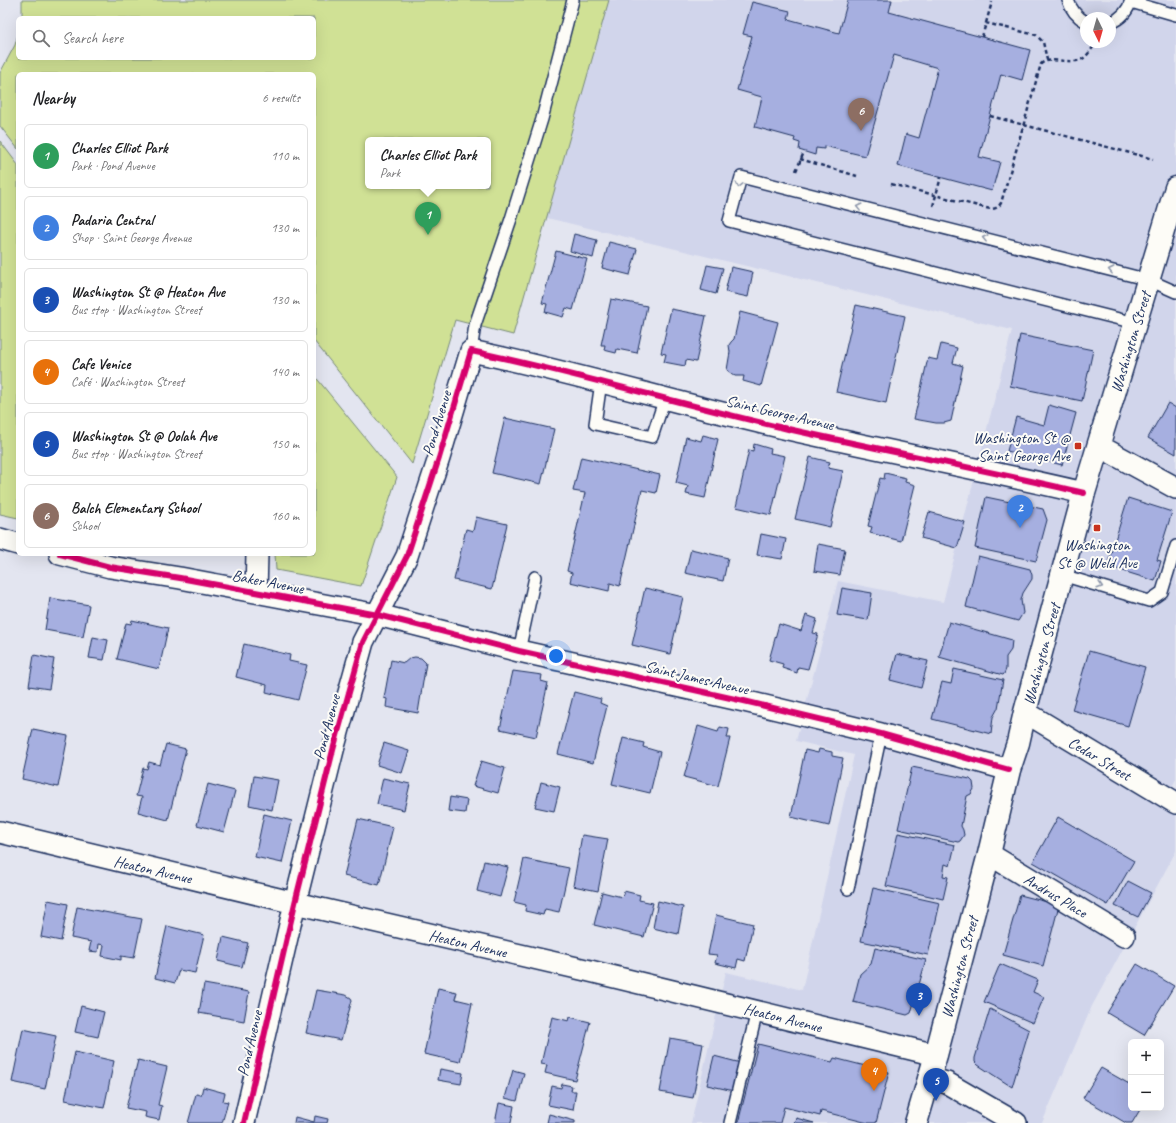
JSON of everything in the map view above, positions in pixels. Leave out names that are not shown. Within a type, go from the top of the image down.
[{"type":"main road","name":"Washington Street","points":[[916,1123],[936,1055],[989,854],[1009,770],[1018,743],[1084,493],[1176,188]]},
{"type":"street","name":"Saint George Avenue","points":[[471,351],[787,428],[1084,493]]},
{"type":"street","name":"Pond Avenue","points":[[244,1123],[332,750],[363,642],[407,556],[439,458],[471,351]]},
{"type":"street","points":[[1099,446],[1176,488]]},
{"type":"street","points":[[0,539],[16,543]]},
{"type":"street","name":"Baker Avenue","points":[[68,556],[110,567],[378,615]]},
{"type":"street","points":[[256,592],[257,556]]},
{"type":"street","name":"Saint James Avenue","points":[[378,615],[519,651],[736,699],[881,734],[1009,770]]},
{"type":"street","name":"Cedar Street","points":[[1025,712],[1176,803]]},
{"type":"street","name":"Heaton Avenue","points":[[0,832],[295,903],[757,1011],[936,1055]]},
{"type":"street","name":"Andrus Place","points":[[989,854],[1124,936]]},
{"type":"street","points":[[929,1078],[947,1083],[1016,1123]]},
{"type":"lane","points":[[471,351],[475,325],[511,219],[542,119],[573,0]]},
{"type":"lane","points":[[1068,0],[1076,16],[1080,18]]},
{"type":"lane","points":[[1116,21],[1126,12],[1131,1],[1176,15]]},
{"type":"lane","points":[[1135,323],[729,221],[740,177],[1149,280],[1176,292]]},
{"type":"lane","points":[[601,382],[595,424],[652,437],[665,398]]},
{"type":"lane","points":[[1062,575],[1150,601],[1162,592],[1176,546]]},
{"type":"lane","points":[[519,651],[535,577]]},
{"type":"lane","points":[[848,889],[881,734]]},
{"type":"lane","points":[[730,1123],[757,1011]]},
{"type":"path","points":[[982,37],[992,2]]},
{"type":"path","points":[[986,23],[1036,35],[1043,42],[1047,60]]},
{"type":"path","points":[[891,184],[982,207],[994,209],[998,208],[1001,204],[1041,64],[1047,60],[1078,61],[1092,48]]},
{"type":"path","points":[[990,116],[1153,159]]},
{"type":"path","points":[[796,171],[804,152]]},
{"type":"path","points":[[800,159],[857,176]]},
{"type":"path","points":[[932,212],[941,177]]},
{"type":"shaded area","points":[[607,0],[1176,0],[1176,779],[1172,787],[1176,789],[1176,851],[1092,1006],[1042,1123],[691,1123],[726,972],[802,990],[854,755],[796,741],[838,581],[943,602],[1012,330],[543,217]]},
{"type":"green space","points":[[22,0],[609,0],[513,335],[455,320],[412,464],[316,344],[316,72],[16,72],[16,146],[0,126],[0,73],[16,41],[16,60],[316,60],[316,16],[22,16]]},
{"type":"green space","points":[[0,141],[16,162],[16,518],[0,514]]},
{"type":"green space","points":[[316,377],[397,477],[361,586],[276,570],[275,556],[316,556]]},
{"type":"building","points":[[848,0],[892,0],[889,12],[1030,50],[1022,80],[1001,74],[979,157],[1000,162],[992,191],[898,166],[906,134],[919,138],[938,68],[894,55],[865,156],[824,146],[824,149],[816,148],[815,155],[799,150],[800,143],[794,141],[795,138],[755,127],[762,97],[737,90],[752,36],[743,34],[752,2],[790,11],[788,19],[839,33]]},
{"type":"building","points":[[574,234],[597,240],[593,258],[570,251]]},
{"type":"building","points":[[609,242],[637,249],[630,275],[602,268]]},
{"type":"building","points":[[556,251],[587,259],[573,310],[566,308],[563,317],[545,312],[547,304],[542,303]]},
{"type":"building","points":[[707,265],[723,268],[716,294],[701,290]]},
{"type":"building","points":[[731,267],[753,272],[748,297],[725,292]]},
{"type":"building","points":[[611,299],[647,306],[637,353],[617,349],[616,353],[604,350],[605,345],[601,345]]},
{"type":"building","points":[[856,305],[905,316],[886,403],[836,392]]},
{"type":"building","points":[[671,309],[706,316],[696,362],[686,360],[685,366],[664,362],[666,354],[661,353]]},
{"type":"building","points":[[740,312],[778,322],[761,386],[743,381],[744,376],[735,376],[727,370],[730,352],[729,345],[734,339]]},
{"type":"building","points":[[1020,335],[1093,350],[1082,401],[1010,386]]},
{"type":"building","points":[[941,344],[957,348],[953,363],[963,366],[951,421],[936,423],[914,419],[928,358],[937,360]]},
{"type":"building","points":[[1168,403],[1176,408],[1176,454],[1148,438]]},
{"type":"building","points":[[1049,405],[1076,413],[1062,465],[1007,451],[1016,417],[1044,425]]},
{"type":"building","points":[[505,418],[554,429],[541,484],[492,473]]},
{"type":"building","points":[[703,435],[718,439],[705,498],[686,494],[688,486],[676,483],[686,437],[701,441]]},
{"type":"building","points":[[754,444],[771,449],[770,453],[785,456],[771,515],[736,507],[749,450],[753,451]]},
{"type":"building","points":[[581,457],[660,475],[656,493],[642,490],[620,586],[610,583],[609,591],[570,582],[572,573],[567,571],[585,493],[573,491]]},
{"type":"building","points":[[810,457],[830,462],[828,468],[843,471],[830,527],[795,519]]},
{"type":"building","points":[[885,473],[906,478],[905,482],[915,485],[901,541],[870,533],[872,527],[868,526],[880,478],[884,479]]},
{"type":"building","points":[[986,497],[1043,509],[1047,520],[1036,561],[975,548]]},
{"type":"building","points":[[1128,498],[1172,512],[1157,560],[1161,561],[1155,581],[1107,566]]},
{"type":"building","points":[[929,512],[965,522],[957,548],[921,538]]},
{"type":"building","points":[[476,517],[507,524],[492,589],[454,580],[466,529],[473,531]]},
{"type":"building","points":[[761,534],[786,539],[782,559],[757,555]]},
{"type":"building","points":[[818,544],[845,549],[840,575],[814,571]]},
{"type":"building","points":[[691,549],[728,558],[723,581],[685,573]]},
{"type":"building","points":[[978,556],[1030,569],[1032,579],[1023,593],[1021,600],[1023,613],[1018,621],[966,607]]},
{"type":"building","points":[[645,588],[683,597],[670,654],[632,645]]},
{"type":"building","points":[[842,588],[872,593],[868,620],[837,615]]},
{"type":"building","points":[[50,598],[89,605],[83,637],[45,630]]},
{"type":"building","points":[[806,615],[817,619],[813,633],[818,634],[808,669],[798,667],[797,673],[782,668],[783,664],[769,660],[779,624],[801,631]]},
{"type":"building","points":[[132,620],[168,628],[159,669],[117,659],[126,623],[131,624]]},
{"type":"building","points":[[949,622],[1012,640],[1011,650],[1006,657],[1006,669],[1004,674],[1003,675],[939,657]]},
{"type":"building","points":[[93,637],[108,640],[104,660],[89,658]]},
{"type":"building","points":[[244,644],[290,655],[289,661],[307,665],[298,700],[266,692],[267,685],[236,677]]},
{"type":"building","points":[[1089,651],[1145,667],[1128,726],[1072,710]]},
{"type":"building","points":[[897,654],[928,661],[921,688],[890,680]]},
{"type":"building","points":[[34,655],[54,659],[49,689],[29,686]]},
{"type":"building","points":[[410,658],[421,658],[426,663],[418,713],[386,707],[387,699],[384,698],[391,660],[404,663]]},
{"type":"building","points":[[954,669],[1003,680],[998,708],[993,717],[991,734],[932,719],[942,682],[951,684]]},
{"type":"building","points":[[513,671],[542,675],[541,681],[548,683],[536,737],[500,729]]},
{"type":"building","points":[[574,692],[601,699],[600,703],[607,706],[593,763],[558,754]]},
{"type":"building","points":[[698,726],[718,732],[720,727],[729,729],[727,738],[730,738],[718,786],[684,777]]},
{"type":"building","points":[[33,729],[68,736],[58,787],[22,779]]},
{"type":"building","points":[[623,738],[644,743],[643,747],[660,752],[650,793],[612,784]]},
{"type":"building","points":[[384,743],[409,751],[402,773],[377,765]]},
{"type":"building","points":[[166,744],[186,749],[168,820],[138,812],[142,797],[136,796],[143,768],[147,769],[149,762],[160,765]]},
{"type":"building","points":[[819,749],[832,752],[832,756],[843,758],[829,826],[791,817],[805,750],[818,753]]},
{"type":"building","points":[[481,761],[505,768],[498,793],[473,786]]},
{"type":"building","points":[[912,767],[970,779],[973,782],[974,789],[971,794],[967,796],[961,826],[964,835],[960,841],[958,842],[898,829]]},
{"type":"building","points":[[254,776],[278,780],[272,810],[249,805]]},
{"type":"building","points":[[383,778],[410,784],[404,810],[377,804]]},
{"type":"building","points":[[541,782],[560,787],[554,811],[535,807]]},
{"type":"building","points":[[208,784],[235,791],[224,832],[197,825]]},
{"type":"building","points":[[450,797],[467,800],[465,813],[448,811]]},
{"type":"building","points":[[264,814],[292,821],[282,863],[255,857]]},
{"type":"building","points":[[1058,817],[1134,861],[1108,905],[1033,862]]},
{"type":"building","points":[[358,819],[393,827],[379,885],[344,876]]},
{"type":"building","points":[[898,833],[955,845],[950,866],[945,864],[943,876],[948,877],[943,899],[886,886]]},
{"type":"building","points":[[582,835],[608,839],[598,891],[573,886]]},
{"type":"building","points":[[524,859],[569,868],[559,912],[545,909],[543,915],[525,911],[526,905],[514,902]]},
{"type":"building","points":[[484,861],[508,867],[500,897],[477,891]]},
{"type":"building","points":[[1128,881],[1151,893],[1138,917],[1115,906]]},
{"type":"building","points":[[873,888],[940,903],[928,955],[861,941]]},
{"type":"building","points":[[624,891],[640,895],[639,900],[653,903],[644,937],[594,925],[602,892],[622,897]]},
{"type":"building","points":[[1020,895],[1059,905],[1043,966],[1003,955]]},
{"type":"building","points":[[48,900],[68,904],[61,941],[41,937]]},
{"type":"building","points":[[658,901],[683,907],[678,934],[653,928]]},
{"type":"building","points":[[77,907],[142,919],[134,958],[121,956],[121,960],[102,956],[104,945],[99,944],[98,952],[89,951],[91,942],[71,938]]},
{"type":"building","points":[[716,915],[753,924],[745,961],[738,959],[736,968],[715,963],[717,955],[708,954]]},
{"type":"building","points":[[167,926],[204,935],[195,973],[179,970],[175,983],[155,978]]},
{"type":"building","points":[[223,937],[248,943],[242,967],[218,961]]},
{"type":"building","points":[[875,948],[926,960],[911,1013],[907,1015],[853,1002],[860,974],[871,964]]},
{"type":"building","points":[[1000,964],[1038,980],[1033,992],[1044,997],[1033,1023],[984,1002]]},
{"type":"building","points":[[1137,964],[1174,986],[1144,1035],[1107,1013]]},
{"type":"building","points":[[204,984],[249,992],[244,1021],[199,1013]]},
{"type":"building","points":[[438,988],[457,992],[455,999],[472,1003],[460,1062],[424,1054]]},
{"type":"building","points":[[316,990],[346,995],[352,1000],[341,1040],[306,1033]]},
{"type":"building","points":[[81,1006],[104,1012],[98,1037],[75,1032]]},
{"type":"building","points":[[990,1009],[1029,1030],[1012,1087],[975,1062]]},
{"type":"building","points":[[552,1017],[569,1021],[570,1017],[590,1022],[575,1080],[545,1073],[547,1065],[541,1064]]},
{"type":"building","points":[[23,1029],[56,1036],[45,1089],[12,1082]]},
{"type":"building","points":[[670,1038],[703,1044],[693,1098],[660,1092]]},
{"type":"building","points":[[758,1044],[832,1062],[834,1058],[889,1072],[876,1123],[868,1123],[821,1111],[820,1116],[784,1107],[780,1123],[738,1123]]},
{"type":"building","points":[[75,1052],[114,1061],[104,1108],[65,1100]]},
{"type":"building","points":[[714,1056],[741,1063],[734,1091],[707,1085]]},
{"type":"building","points":[[138,1060],[167,1067],[158,1105],[162,1106],[159,1120],[145,1117],[146,1112],[126,1108]]},
{"type":"building","points":[[1101,1068],[1128,1083],[1128,1111],[1139,1111],[1132,1123],[1126,1123],[1083,1098]]},
{"type":"building","points":[[440,1069],[463,1073],[461,1084],[438,1080]]},
{"type":"building","points":[[513,1070],[524,1073],[517,1101],[505,1098]]},
{"type":"building","points":[[562,1084],[572,1086],[571,1091],[576,1091],[573,1110],[548,1105],[552,1086],[561,1088]]},
{"type":"building","points":[[203,1087],[225,1093],[223,1101],[228,1102],[222,1123],[188,1123],[196,1094],[201,1095]]},
{"type":"building","points":[[499,1103],[514,1106],[511,1123],[495,1123]]},
{"type":"building","points":[[549,1114],[575,1121],[575,1123],[547,1123]]},
{"type":"building","points":[[315,1116],[328,1119],[327,1123],[294,1123],[295,1117],[314,1122]]},
{"type":"building","points":[[796,1118],[814,1123],[794,1123]]},
{"type":"cycle path","points":[[244,1123],[295,903],[333,750],[363,642],[407,556],[439,458],[471,351],[550,369],[788,429],[1084,493]]},
{"type":"cycle path","points":[[68,556],[110,567],[180,578],[378,615],[519,651],[744,701],[881,734],[1009,770]]},
{"type":"place","name":"Balch Elementary School","points":[[861,131]]},
{"type":"place","name":"Charles Elliot Park","points":[[428,235]]},
{"type":"place","name":"Washington St @ Saint George Ave","points":[[1078,446]]},
{"type":"place","name":"Padaria Central","points":[[1020,528]]},
{"type":"place","name":"Washington St @ Weld Ave","points":[[1097,528]]},
{"type":"place","name":"Washington St @ Heaton Ave","points":[[919,1016]]},
{"type":"place","name":"Cafe Venice","points":[[874,1091]]},
{"type":"place","name":"Washington St @ Oolah Ave","points":[[936,1101]]}]
